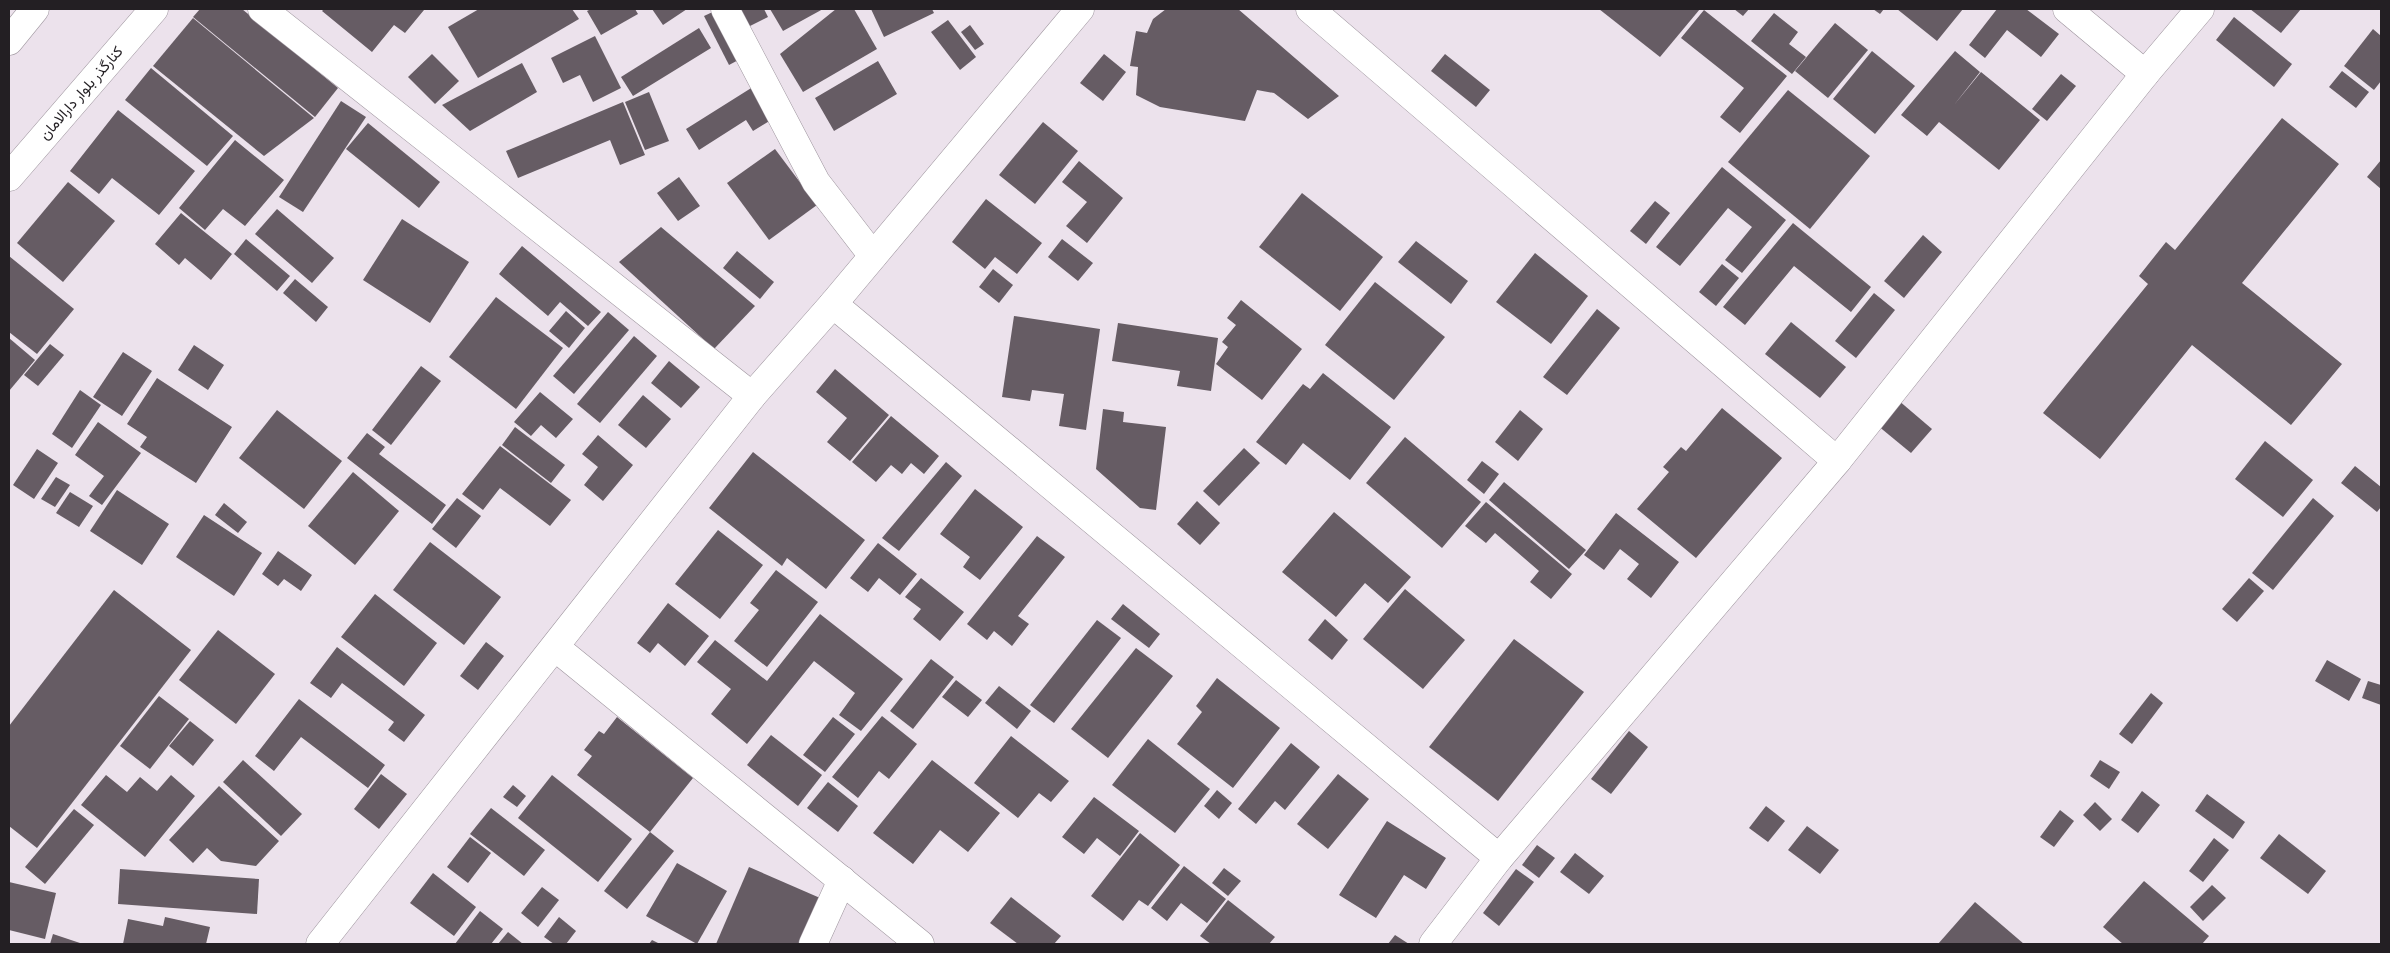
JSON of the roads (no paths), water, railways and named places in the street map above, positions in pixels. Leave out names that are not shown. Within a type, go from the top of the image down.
[{"type":"street","points":[[9,41],[35,9]]},
{"type":"street","name":"کنارگذر بلوار دارالامان","points":[[9,177],[154,9]]},
{"type":"street","points":[[262,9],[752,396]]},
{"type":"street","points":[[725,9],[816,182],[873,256]]},
{"type":"street","points":[[320,944],[752,396],[833,304],[1080,9]]},
{"type":"street","points":[[1310,9],[1837,461]]},
{"type":"street","points":[[2067,9],[2145,74]]},
{"type":"street","points":[[1433,944],[1500,858],[1837,461],[2145,74],[2200,9]]},
{"type":"street","points":[[833,304],[1500,858]]},
{"type":"street","points":[[555,648],[920,944]]},
{"type":"street","points":[[813,944],[842,880]]}]
